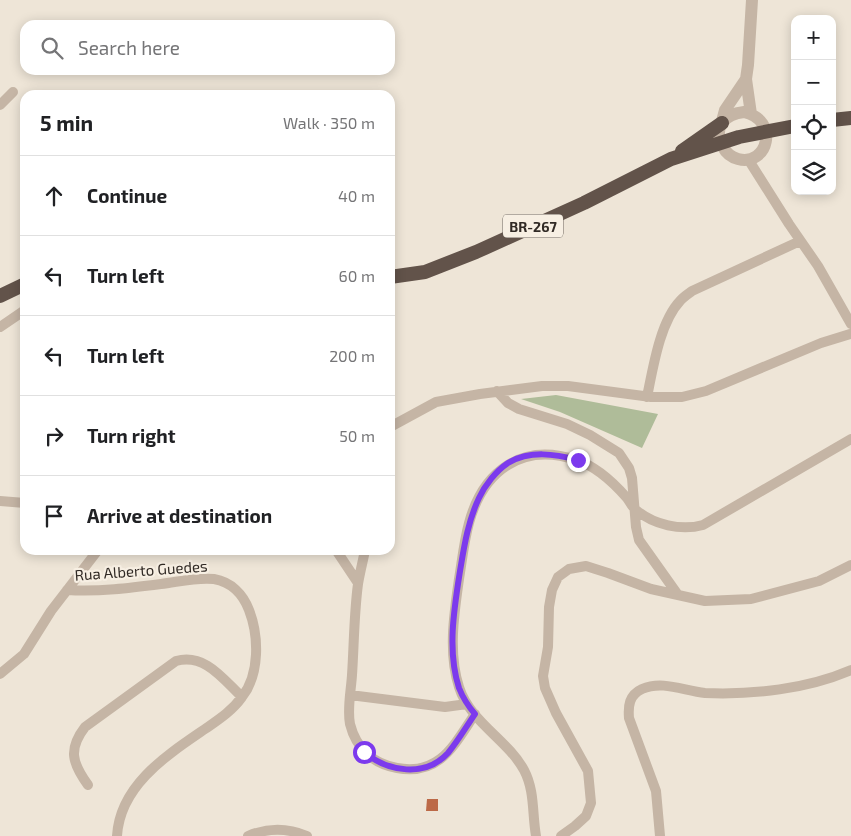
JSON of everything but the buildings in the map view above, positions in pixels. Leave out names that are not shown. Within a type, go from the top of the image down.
[{"type":"highway","points":[[836,120],[851,118]]},
{"type":"highway","points":[[671,159],[722,122]]},
{"type":"highway","name":"BR-267","points":[[395,276],[425,272],[476,252],[584,203],[671,159],[721,142],[791,127]]},
{"type":"highway","points":[[0,296],[20,286]]},
{"type":"street","points":[[751,114],[746,79],[752,0]]},
{"type":"street","points":[[722,122],[738,113],[751,114],[761,120],[766,131],[764,147],[758,155],[741,160],[728,154],[721,142],[719,130],[725,110],[746,79]]},
{"type":"street","points":[[0,105],[13,92]]},
{"type":"street","points":[[395,424],[436,402],[497,391],[542,386],[568,386],[647,396],[682,397],[706,391],[851,330],[818,266],[748,159]]},
{"type":"street","points":[[647,396],[662,337],[674,308],[680,300],[692,291],[800,241]]},
{"type":"street","points":[[0,327],[20,313]]},
{"type":"street","points":[[497,391],[508,402],[519,409],[567,424],[590,435],[619,453],[629,468],[632,478],[636,527],[639,540],[678,595]]},
{"type":"street","points":[[536,836],[533,800],[524,770],[517,759],[467,704],[459,688],[453,657],[455,606],[469,524],[481,494],[494,477],[509,463],[530,455],[564,456],[578,460],[600,472],[628,499],[635,509],[651,520],[682,528],[690,528],[703,525],[851,439]]},
{"type":"street","points":[[0,501],[20,503]]},
{"type":"street","points":[[0,674],[24,654],[50,611],[94,555]]},
{"type":"street","points":[[339,555],[358,583]]},
{"type":"street","points":[[364,555],[358,583],[349,714],[354,736],[364,752],[382,765],[402,769],[421,769],[440,760],[448,753],[475,714]]},
{"type":"street","points":[[561,836],[586,816],[591,803],[588,771],[556,713],[545,688],[543,676],[548,647],[549,607],[552,590],[558,577],[569,569],[585,566],[608,572],[651,590],[705,602],[750,599],[819,581],[851,564]]},
{"type":"street","name":"Rua Alberto Guedes","points":[[67,590],[92,592],[198,579],[212,579],[230,585],[246,603],[256,642],[253,672],[248,688],[242,697],[223,716],[146,774],[127,800],[117,836]]},
{"type":"street","points":[[88,784],[75,764],[75,744],[80,734],[86,727],[176,661],[185,658],[202,662],[242,697]]},
{"type":"street","points":[[660,836],[656,791],[629,718],[628,706],[633,696],[643,688],[666,685],[704,692],[775,690],[815,682],[851,670]]},
{"type":"street","points":[[350,695],[445,707],[467,704]]},
{"type":"street","points":[[248,836],[270,830],[282,830],[307,836]]},
{"type":"green space","points":[[556,395],[658,414],[642,448],[560,412],[521,399]]},
{"type":"route","points":[[364,752],[382,765],[411,770],[421,769],[433,764],[448,753],[475,714],[467,704],[459,688],[453,657],[453,632],[455,606],[469,524],[478,499],[483,489],[509,463],[538,454],[551,454],[578,460]]}]
